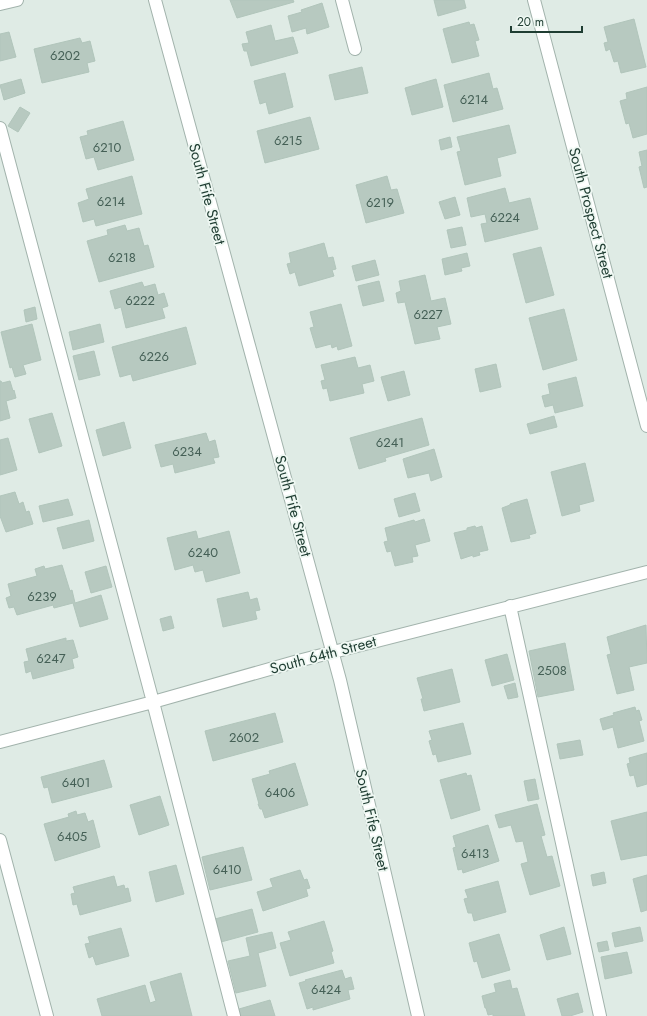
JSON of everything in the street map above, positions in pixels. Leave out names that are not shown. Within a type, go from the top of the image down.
[{"type":"street","points":[[0,4],[17,0]]},
{"type":"street","name":"South Fife Street","points":[[154,0],[340,680],[418,1016]]},
{"type":"street","points":[[342,0],[355,49]]},
{"type":"street","name":"South Prospect Street","points":[[534,0],[647,426]]},
{"type":"street","points":[[0,128],[153,702],[234,1016]]},
{"type":"street","name":"South 64th Street","points":[[0,742],[153,702],[290,663],[647,572]]},
{"type":"street","points":[[510,606],[600,1016]]},
{"type":"street","points":[[0,840],[47,1016]]},
{"type":"building","points":[[230,0],[293,0],[294,2],[237,18]]},
{"type":"building","points":[[434,0],[464,0],[466,8],[438,16]]},
{"type":"building","points":[[322,3],[329,27],[307,34],[306,28],[292,32],[288,16],[302,12],[301,10]]},
{"type":"building","points":[[634,19],[646,67],[621,73],[618,61],[614,62],[610,49],[606,51],[604,43],[608,42],[604,27]]},
{"type":"building","points":[[469,22],[470,25],[474,24],[479,40],[475,41],[479,56],[452,63],[443,29]]},
{"type":"building","points":[[271,25],[275,41],[293,37],[298,53],[251,66],[247,51],[244,51],[242,44],[249,43],[246,32]]},
{"type":"building","points":[[9,32],[16,57],[0,61],[0,34]]},
{"type":"building","points":[[80,38],[82,43],[90,41],[95,61],[87,63],[89,72],[42,83],[34,49]]},
{"type":"building","points":[[362,67],[368,93],[335,100],[329,75]]},
{"type":"building","points":[[285,73],[293,107],[269,114],[266,102],[260,104],[254,81]]},
{"type":"building","points":[[489,73],[493,89],[497,88],[503,109],[453,122],[444,85]]},
{"type":"building","points":[[21,79],[25,93],[4,100],[0,85]]},
{"type":"building","points":[[436,79],[443,107],[412,115],[405,88]]},
{"type":"building","points":[[647,87],[647,134],[633,138],[629,123],[626,124],[620,101],[627,99],[626,93]]},
{"type":"building","points":[[20,107],[30,113],[18,132],[8,126]]},
{"type":"building","points":[[310,117],[319,149],[265,163],[257,131]]},
{"type":"building","points":[[123,121],[134,160],[98,170],[94,157],[86,159],[80,137],[88,135],[87,131]]},
{"type":"building","points":[[509,125],[516,153],[497,158],[501,176],[465,185],[457,152],[461,151],[457,137]]},
{"type":"building","points":[[450,137],[452,147],[441,150],[439,140]]},
{"type":"building","points":[[647,150],[647,187],[644,188],[639,167],[642,166],[639,152]]},
{"type":"building","points":[[132,176],[142,214],[96,226],[94,219],[83,222],[78,203],[89,199],[86,189]]},
{"type":"building","points":[[387,176],[391,190],[397,189],[404,213],[366,223],[356,185]]},
{"type":"building","points":[[505,188],[509,203],[530,198],[538,229],[485,242],[481,224],[487,223],[485,214],[471,217],[467,198]]},
{"type":"building","points":[[455,197],[460,215],[445,219],[439,202]]},
{"type":"building","points":[[125,225],[127,231],[139,228],[144,246],[148,245],[154,267],[99,282],[87,241],[108,235],[107,230]]},
{"type":"building","points":[[462,227],[466,245],[451,248],[447,230]]},
{"type":"building","points":[[324,243],[328,258],[333,257],[336,269],[332,270],[334,276],[299,286],[295,272],[290,274],[287,264],[291,263],[289,253]]},
{"type":"building","points":[[541,247],[554,295],[526,303],[513,254]]},
{"type":"building","points":[[467,253],[470,266],[461,268],[462,271],[445,275],[442,259]]},
{"type":"building","points":[[375,260],[379,275],[356,281],[352,266]]},
{"type":"building","points":[[425,275],[431,301],[445,298],[451,324],[437,327],[440,339],[415,344],[405,302],[398,303],[396,293],[401,291],[399,281]]},
{"type":"building","points":[[379,281],[384,301],[363,306],[358,286]]},
{"type":"building","points":[[142,282],[144,287],[155,284],[158,295],[164,293],[168,306],[162,308],[165,318],[126,328],[121,307],[115,309],[110,291]]},
{"type":"building","points":[[341,304],[352,346],[338,350],[337,346],[332,348],[331,344],[316,348],[310,328],[314,327],[310,312]]},
{"type":"building","points":[[35,307],[37,319],[26,322],[24,310]]},
{"type":"building","points":[[564,309],[577,360],[543,370],[529,318]]},
{"type":"building","points":[[32,324],[41,360],[23,365],[26,374],[15,377],[12,367],[10,368],[1,332]]},
{"type":"building","points":[[100,324],[104,342],[73,350],[69,332]]},
{"type":"building","points":[[186,327],[196,364],[133,381],[131,374],[120,377],[112,347]]},
{"type":"building","points":[[94,351],[100,375],[79,380],[73,356]]},
{"type":"building","points":[[355,357],[358,368],[370,365],[374,381],[362,384],[364,393],[330,401],[327,388],[323,389],[321,381],[325,380],[321,365]]},
{"type":"building","points":[[496,364],[501,387],[480,392],[475,369]]},
{"type":"building","points":[[404,371],[410,395],[388,401],[381,377]]},
{"type":"building","points":[[576,377],[583,406],[555,413],[553,405],[545,407],[542,396],[550,394],[548,384]]},
{"type":"building","points":[[0,381],[2,383],[10,381],[16,398],[6,401],[10,418],[0,421]]},
{"type":"building","points":[[52,413],[62,446],[39,453],[29,419]]},
{"type":"building","points":[[554,416],[557,427],[530,434],[527,424]]},
{"type":"building","points":[[422,418],[429,445],[385,458],[386,461],[359,469],[350,438]]},
{"type":"building","points":[[124,422],[131,448],[103,456],[96,430]]},
{"type":"building","points":[[206,433],[209,442],[215,440],[219,457],[213,458],[215,463],[175,473],[173,464],[161,467],[155,445]]},
{"type":"building","points":[[8,438],[17,470],[0,475],[0,440]]},
{"type":"building","points":[[434,449],[442,477],[431,481],[429,473],[408,478],[403,459]]},
{"type":"building","points":[[585,463],[594,501],[579,505],[580,511],[562,516],[551,472]]},
{"type":"building","points":[[15,492],[19,504],[23,502],[26,512],[29,511],[33,524],[6,532],[0,516],[0,496]]},
{"type":"building","points":[[415,493],[420,511],[399,517],[394,499]]},
{"type":"building","points":[[68,499],[73,515],[43,522],[39,506]]},
{"type":"building","points":[[527,499],[536,533],[529,535],[530,538],[511,542],[502,508]]},
{"type":"building","points":[[424,519],[430,541],[415,545],[418,556],[412,557],[413,562],[395,566],[391,551],[387,552],[384,542],[388,541],[385,528],[414,520],[415,522]]},
{"type":"building","points":[[89,520],[94,541],[63,549],[57,528]]},
{"type":"building","points":[[475,526],[476,528],[482,526],[488,550],[479,552],[480,555],[473,557],[473,555],[461,559],[454,533],[467,530],[467,528]]},
{"type":"building","points":[[196,531],[198,539],[229,531],[240,573],[206,582],[203,570],[195,572],[193,565],[175,570],[167,538]]},
{"type":"building","points":[[62,565],[70,591],[72,590],[75,603],[101,595],[108,619],[80,627],[73,603],[54,608],[53,605],[17,615],[14,607],[9,608],[6,598],[11,596],[8,584],[37,576],[35,569],[44,566],[45,569]]},
{"type":"building","points":[[106,566],[112,587],[91,593],[85,572]]},
{"type":"building","points":[[248,592],[250,600],[257,598],[260,610],[255,611],[257,619],[223,627],[217,599]]},
{"type":"building","points":[[171,616],[174,628],[163,631],[160,619]]},
{"type":"building","points":[[646,625],[647,663],[629,667],[634,690],[617,694],[607,655],[611,654],[607,637]]},
{"type":"building","points":[[66,638],[66,641],[73,640],[78,657],[72,659],[74,668],[33,679],[31,671],[26,673],[24,662],[29,661],[26,649]]},
{"type":"building","points":[[565,643],[574,690],[538,697],[529,651]]},
{"type":"building","points":[[507,654],[514,680],[492,686],[485,660]]},
{"type":"building","points":[[452,669],[460,702],[424,711],[421,699],[423,699],[417,678]]},
{"type":"building","points":[[515,683],[518,697],[508,699],[504,686]]},
{"type":"building","points":[[635,707],[636,711],[639,710],[642,720],[639,721],[644,741],[618,748],[613,727],[603,730],[600,719],[614,715],[613,713]]},
{"type":"building","points":[[275,713],[283,742],[213,761],[205,731]]},
{"type":"building","points":[[463,723],[471,754],[438,762],[436,754],[433,755],[429,741],[432,740],[429,731]]},
{"type":"building","points":[[580,740],[583,755],[560,759],[557,744]]},
{"type":"building","points":[[647,753],[647,784],[637,787],[634,775],[630,776],[627,764],[630,763],[629,758]]},
{"type":"building","points":[[104,760],[112,787],[52,803],[48,787],[44,788],[41,777]]},
{"type":"building","points":[[295,763],[308,805],[265,818],[262,809],[260,809],[258,804],[252,779],[270,774],[269,771]]},
{"type":"building","points":[[466,773],[467,776],[471,775],[480,810],[451,819],[440,780]]},
{"type":"building","points":[[535,779],[539,799],[528,801],[524,781]]},
{"type":"building","points":[[160,796],[169,825],[139,835],[130,805]]},
{"type":"building","points":[[537,804],[545,835],[541,836],[547,857],[552,856],[560,886],[530,895],[521,864],[528,862],[523,841],[516,842],[511,825],[499,828],[495,815]]},
{"type":"building","points":[[76,811],[77,815],[85,813],[88,822],[93,820],[100,847],[55,861],[44,824],[69,817],[68,814]]},
{"type":"building","points":[[647,812],[647,855],[621,860],[611,821]]},
{"type":"building","points":[[488,825],[499,861],[463,873],[462,869],[458,870],[453,848],[456,847],[453,836]]},
{"type":"building","points":[[243,847],[252,880],[210,890],[202,857]]},
{"type":"building","points":[[176,865],[184,894],[156,902],[149,872]]},
{"type":"building","points":[[300,870],[304,880],[307,879],[310,888],[306,889],[308,896],[263,911],[257,892],[273,887],[270,879]]},
{"type":"building","points":[[604,872],[606,883],[593,886],[591,875]]},
{"type":"building","points":[[647,875],[647,910],[641,912],[633,879]]},
{"type":"building","points":[[114,876],[117,887],[124,885],[125,889],[128,888],[131,901],[80,915],[77,904],[73,905],[71,894],[75,893],[73,887]]},
{"type":"building","points":[[498,881],[506,912],[474,921],[472,913],[468,913],[464,899],[468,898],[465,890]]},
{"type":"building","points":[[252,909],[258,932],[221,942],[215,919]]},
{"type":"building","points":[[324,921],[333,951],[331,952],[334,963],[290,976],[280,943],[291,940],[288,932]]},
{"type":"building","points":[[564,927],[571,954],[547,960],[540,935]]},
{"type":"building","points":[[640,927],[643,941],[615,947],[612,933]]},
{"type":"building","points":[[121,928],[129,956],[96,965],[93,956],[89,958],[85,944],[90,943],[88,937]]},
{"type":"building","points":[[272,932],[276,948],[258,953],[266,986],[236,993],[228,961],[250,956],[246,938]]},
{"type":"building","points":[[499,934],[510,970],[482,978],[477,961],[474,962],[469,943]]},
{"type":"building","points":[[607,941],[609,950],[599,952],[597,943]]},
{"type":"building","points":[[627,952],[632,973],[605,979],[601,957]]},
{"type":"building","points":[[342,970],[345,979],[351,977],[354,989],[348,990],[350,999],[313,1010],[313,1007],[307,1009],[299,983]]},
{"type":"building","points":[[181,973],[192,1016],[102,1016],[97,999],[145,985],[150,1003],[156,1001],[150,982]]},
{"type":"building","points":[[510,980],[512,989],[517,988],[525,1016],[488,1015],[482,996],[496,992],[494,984]]},
{"type":"building","points":[[578,993],[583,1012],[570,1016],[562,1016],[557,999]]},
{"type":"building","points":[[270,1000],[275,1016],[240,1016],[239,1009]]}]
